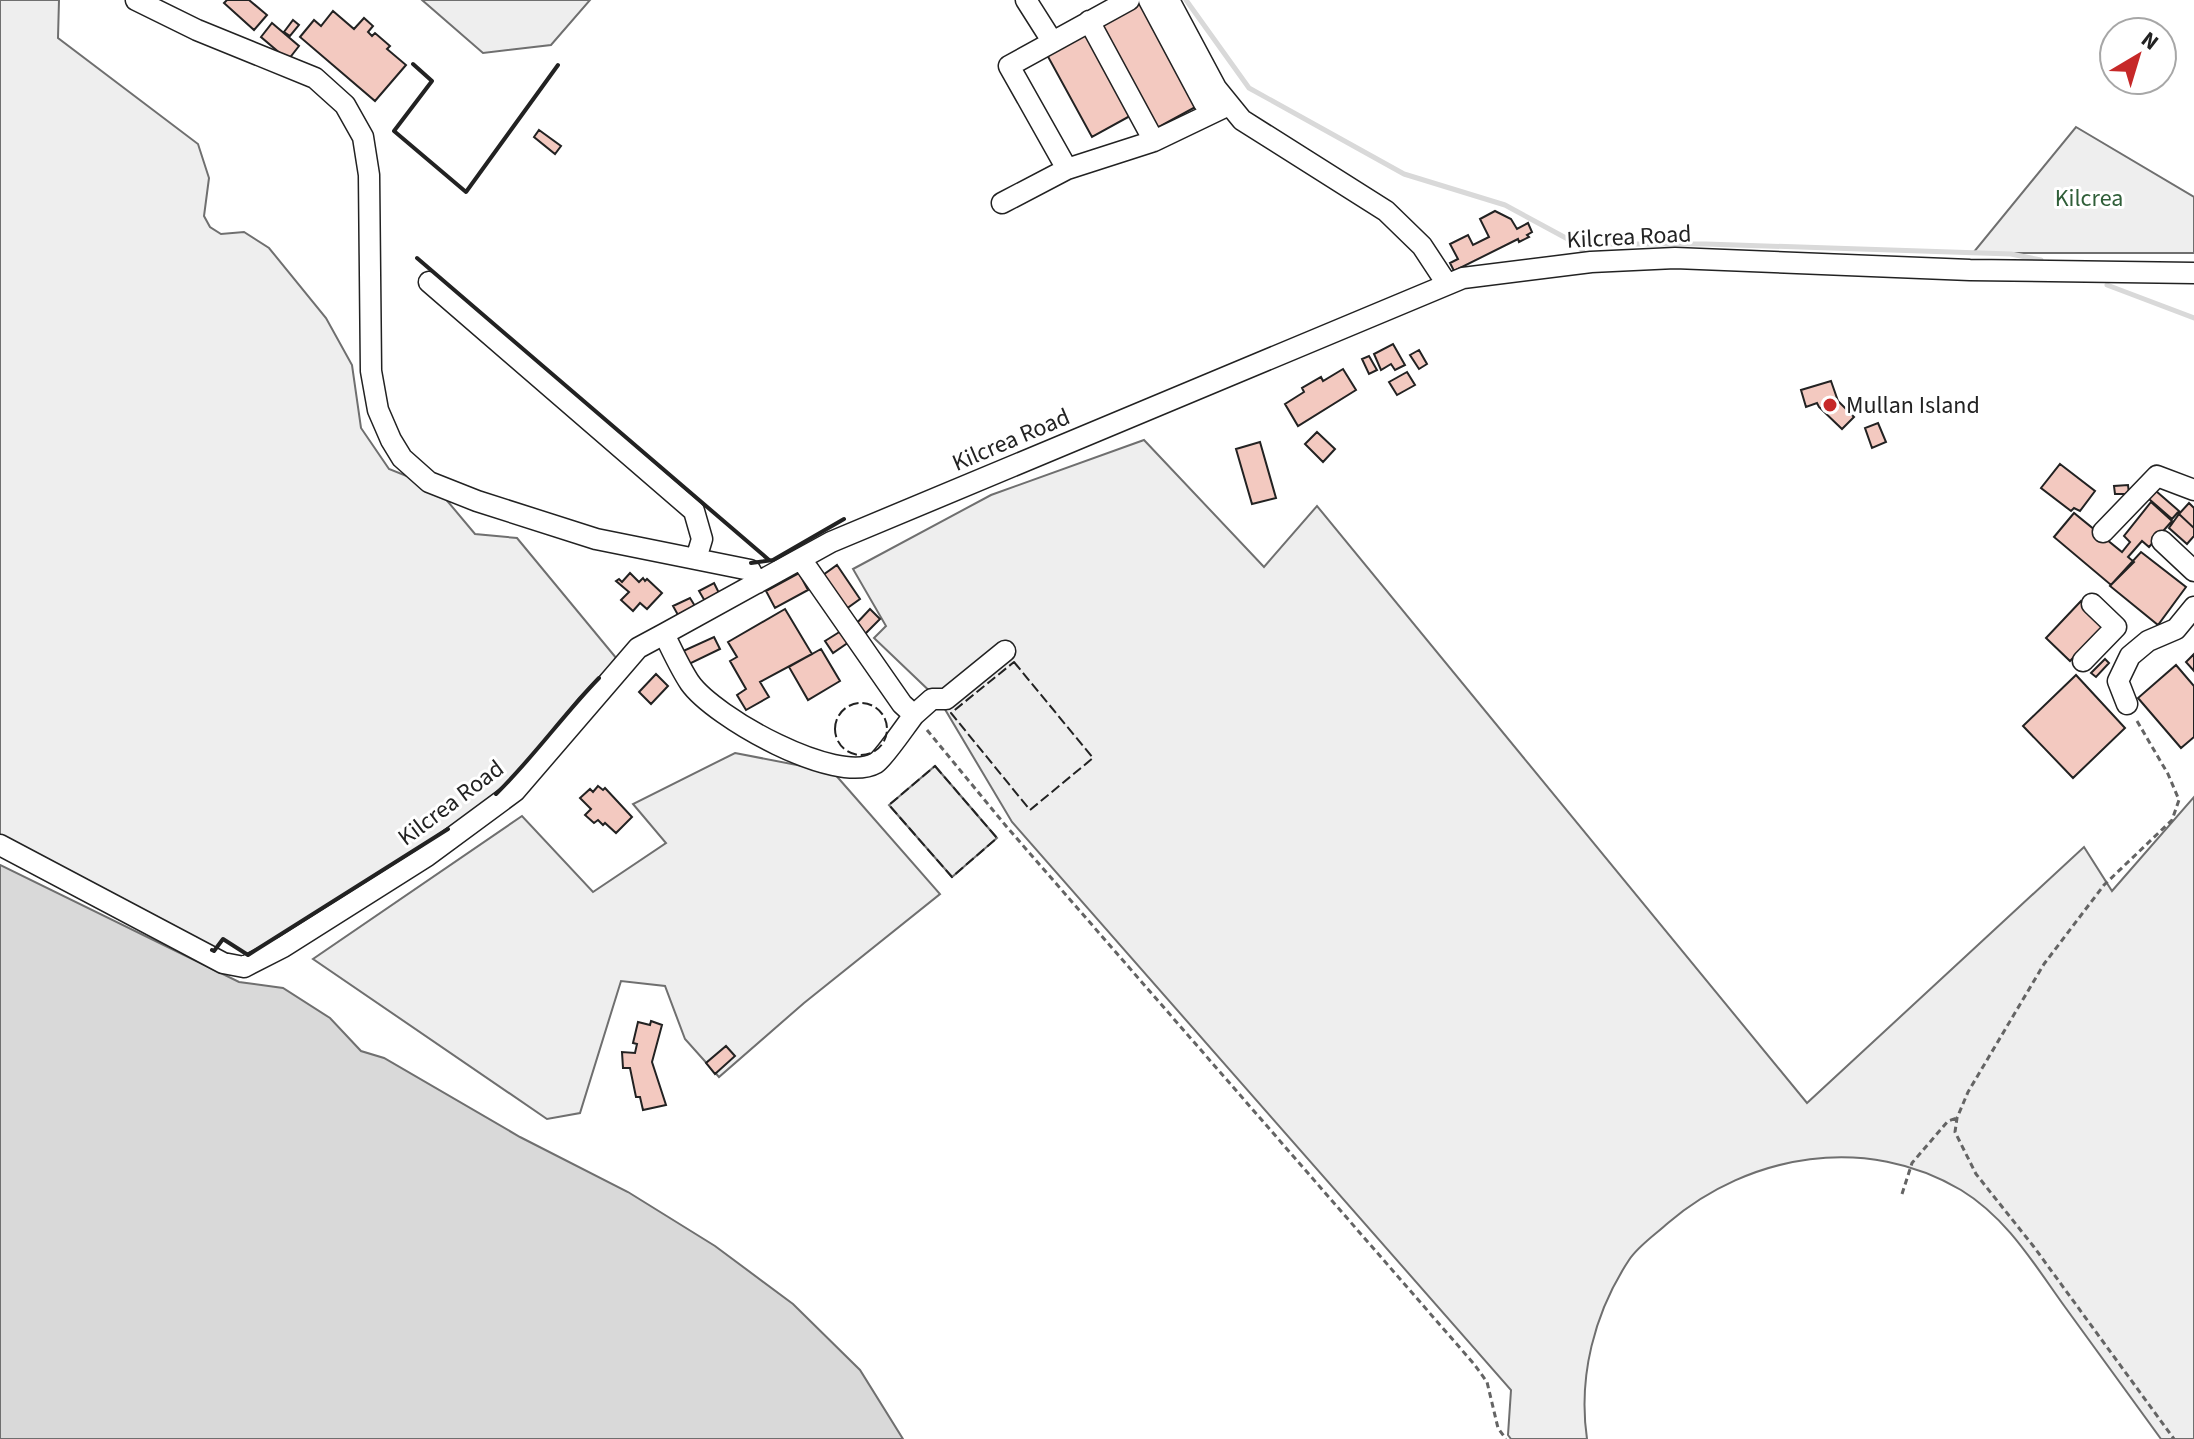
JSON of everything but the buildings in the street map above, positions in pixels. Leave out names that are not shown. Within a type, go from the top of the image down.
[{"type":"street","points":[[136,0],[197,30],[315,78],[345,105],[363,137],[369,175],[371,371],[378,410],[402,458],[429,482],[477,501],[596,539],[750,570],[757,583]]},
{"type":"street","points":[[1026,0],[1052,41]]},
{"type":"street","points":[[1067,169],[1009,66],[1129,0]]},
{"type":"street","points":[[1149,0],[1204,103]]},
{"type":"street","points":[[1169,0],[1216,88],[1242,120],[1386,211],[1422,246],[1447,284]]},
{"type":"street","points":[[1089,21],[1154,141]]},
{"type":"street","points":[[1002,203],[1067,169],[1154,141],[1229,105]]},
{"type":"street","name":"Kilcrea Road","points":[[0,845],[223,963],[244,967],[283,947],[427,856],[515,791],[638,648],[831,542],[1463,278],[1591,262],[1675,258],[1970,270],[2194,273]]},
{"type":"street","points":[[429,282],[694,511],[702,539],[696,559]]},
{"type":"street","points":[[2103,532],[2157,476],[2194,490]]},
{"type":"street","points":[[2162,541],[2190,559]]},
{"type":"street","points":[[801,559],[893,692],[914,715]]},
{"type":"street","points":[[2092,604],[2116,627]]},
{"type":"street","points":[[2127,704],[2118,681],[2130,656],[2148,641],[2176,629],[2194,607]]},
{"type":"street","points":[[2083,661],[2116,627],[2129,626],[2148,641]]},
{"type":"street","points":[[664,634],[691,685],[737,723],[798,755],[852,769],[876,763],[914,715],[932,699],[946,699],[1005,651]]},
{"type":"path","points":[[2127,704],[2168,774],[2179,800],[2172,820],[2104,885],[2079,916],[2037,977],[1968,1092],[1957,1118],[1955,1132],[1976,1174],[2034,1247],[2174,1439]]},
{"type":"path","points":[[914,715],[1006,826],[1474,1364],[1487,1382],[1498,1428],[1506,1439]]},
{"type":"path","points":[[1902,1194],[1912,1163],[1948,1121],[1957,1118]]},
{"type":"green space","points":[[0,0],[59,0],[58,38],[198,144],[209,178],[204,216],[210,227],[221,234],[244,232],[269,248],[326,318],[352,365],[361,428],[389,469],[424,483],[444,497],[475,534],[517,538],[617,659],[579,698],[521,770],[484,806],[248,955],[223,939],[214,951],[0,839]]},
{"type":"green space","points":[[422,0],[590,0],[551,45],[483,53]]},
{"type":"green space","name":"Kilcrea","points":[[2076,127],[2194,197],[2194,253],[1973,253]]},
{"type":"green space","points":[[1144,440],[1264,567],[1317,506],[1807,1103],[2084,847],[2112,891],[2194,797],[2194,1439],[2161,1439],[2019,1243],[1977,1201],[1925,1172],[1887,1162],[1849,1157],[1810,1159],[1772,1167],[1735,1180],[1700,1199],[1668,1223],[1629,1260],[1606,1302],[1587,1369],[1587,1439],[1511,1439],[1508,1435],[1511,1390],[1012,822],[940,701],[874,638],[886,626],[853,569],[991,495]]},
{"type":"green space","points":[[735,753],[833,772],[940,894],[804,1003],[719,1077],[685,1039],[665,986],[621,981],[580,1113],[547,1119],[313,959],[522,816],[593,892],[666,843],[633,804]]},
{"type":"green space","points":[[935,766],[997,838],[952,877],[889,805]]},
{"type":"shaded area","points":[[0,865],[239,982],[283,988],[330,1018],[361,1051],[384,1058],[520,1137],[628,1192],[715,1246],[793,1304],[860,1370],[903,1439],[0,1439]]},
{"type":"waterway","points":[[1186,0],[1249,88],[1404,174],[1505,205],[1577,244],[1588,258]]},
{"type":"waterway","points":[[1578,244],[1706,244],[2011,254],[2041,260]]},
{"type":"waterway","points":[[2107,285],[2194,318]]},
{"type":"fence","points":[[1014,662],[1093,758],[1030,810],[951,713],[1014,662]]},
{"type":"fence","points":[[861,703],[879,711],[887,729],[879,747],[861,755],[843,747],[835,729],[843,711],[861,703]]},
{"type":"fence","points":[[935,766],[997,838],[952,877],[889,805],[935,766]]},
{"type":"wall","points":[[413,64],[432,81],[394,131],[466,192],[558,65]]},
{"type":"wall","points":[[417,258],[769,560]]},
{"type":"wall","points":[[751,563],[773,560],[844,519]]},
{"type":"wall","points":[[496,794],[599,678]]},
{"type":"wall","points":[[212,950],[223,939],[248,955],[448,829]]},
{"type":"place","name":"Mullan Island","points":[[1830,405]]}]
